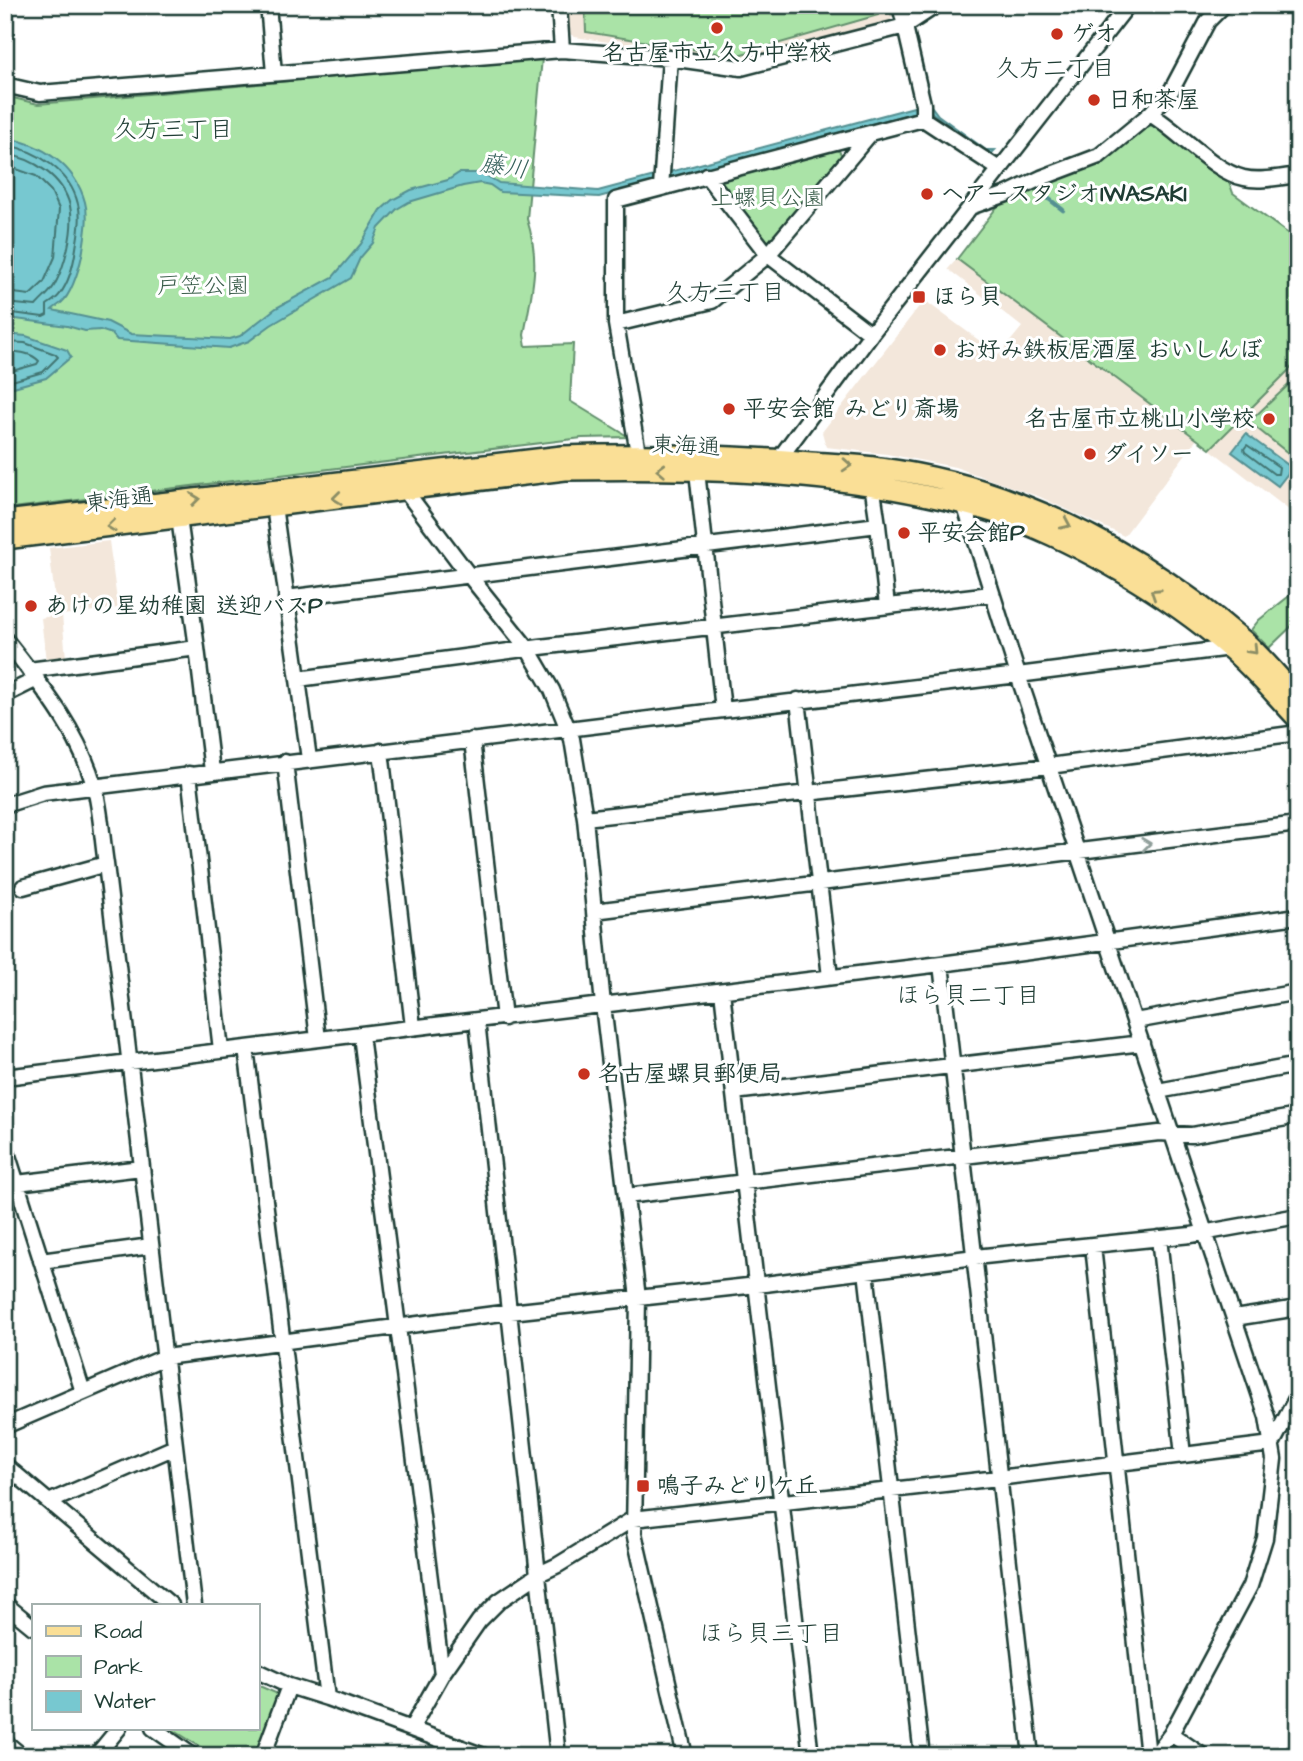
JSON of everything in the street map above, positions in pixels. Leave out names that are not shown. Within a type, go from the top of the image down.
[{"type":"main road","name":"東海通","points":[[5,539],[274,506],[562,456],[638,453],[779,467],[964,504],[1011,518],[1067,544],[1132,578],[1183,611],[1230,648],[1298,719]]},
{"type":"main road","name":"東海通","points":[[5,521],[403,482],[565,470],[879,468],[949,482],[1017,503],[1073,527],[1141,564],[1245,642],[1298,698]]},
{"type":"street","points":[[268,5],[274,73]]},
{"type":"street","points":[[559,5],[562,50]]},
{"type":"street","points":[[900,5],[923,111],[999,169]]},
{"type":"street","points":[[5,85],[40,93],[562,50],[670,58],[741,68],[905,26],[937,5]]},
{"type":"street","points":[[779,467],[871,334],[1128,5]]},
{"type":"street","points":[[973,206],[1099,156],[1150,114],[1171,92],[1208,21],[1224,5]]},
{"type":"street","points":[[662,181],[670,58]]},
{"type":"street","points":[[638,453],[616,324],[616,200],[662,181],[706,176],[870,134],[923,111]]},
{"type":"street","points":[[1150,114],[1228,174],[1247,179],[1298,175]]},
{"type":"street","points":[[616,324],[712,301],[768,255],[870,134]]},
{"type":"street","points":[[706,176],[768,255],[871,334]]},
{"type":"street","points":[[697,471],[723,710]]},
{"type":"street","points":[[403,482],[468,574],[528,649],[552,690],[569,728],[585,818],[603,1005],[638,1298],[634,1533],[685,1756]]},
{"type":"street","points":[[872,484],[887,606]]},
{"type":"street","points":[[964,504],[991,594],[1267,1418],[1272,1444],[1274,1459],[1265,1538],[1250,1586],[1171,1734],[1154,1756]]},
{"type":"street","points":[[274,506],[309,759]]},
{"type":"street","points":[[179,518],[212,771]]},
{"type":"street","points":[[286,598],[878,525]]},
{"type":"street","points":[[298,679],[991,594]]},
{"type":"street","points":[[5,639],[61,711],[94,786],[106,864],[194,1604]]},
{"type":"street","points":[[5,695],[33,675],[197,648]]},
{"type":"street","points":[[5,805],[43,793],[94,786],[1230,648]]},
{"type":"street","points":[[798,700],[830,977]]},
{"type":"street","points":[[585,818],[1049,766],[1298,733]]},
{"type":"street","points":[[472,740],[504,1018]]},
{"type":"street","points":[[381,751],[413,1027]]},
{"type":"street","points":[[285,762],[317,1039]]},
{"type":"street","points":[[189,774],[221,1050]]},
{"type":"street","points":[[594,911],[1298,824]]},
{"type":"street","points":[[23,887],[106,864]]},
{"type":"street","points":[[5,1077],[941,964],[1298,916]]},
{"type":"street","points":[[941,964],[1031,1756]]},
{"type":"street","points":[[722,991],[811,1756]]},
{"type":"street","points":[[1135,1021],[1298,992]]},
{"type":"street","points":[[477,1021],[558,1756]]},
{"type":"street","points":[[361,1035],[442,1674]]},
{"type":"street","points":[[734,1092],[1142,1043]]},
{"type":"street","points":[[246,1048],[327,1698]]},
{"type":"street","points":[[1158,1091],[1298,1065]]},
{"type":"street","points":[[626,1196],[1159,1133],[1192,1135],[1298,1116]]},
{"type":"street","points":[[5,1146],[83,1392]]},
{"type":"street","points":[[17,1184],[141,1168]]},
{"type":"street","points":[[5,1426],[165,1357],[510,1312],[757,1285],[975,1257],[1206,1233],[1298,1216]]},
{"type":"street","points":[[1159,1238],[1184,1455]]},
{"type":"street","points":[[41,1261],[151,1246]]},
{"type":"street","points":[[1093,1246],[1148,1756]]},
{"type":"street","points":[[866,1270],[922,1756]]},
{"type":"street","points":[[1234,1318],[1298,1308]]},
{"type":"street","points":[[1272,1444],[1298,1395]]},
{"type":"street","points":[[411,1729],[442,1674],[479,1621],[514,1589],[633,1520],[1272,1444]]},
{"type":"street","points":[[49,1502],[175,1447]]},
{"type":"street","points":[[5,1465],[170,1604]]},
{"type":"street","points":[[5,1604],[32,1626]]},
{"type":"street","points":[[259,1672],[289,1686],[484,1756]]},
{"type":"street","points":[[263,1756],[289,1686]]},
{"type":"street","points":[[96,1756],[117,1730]]},
{"type":"street","points":[[156,1730],[193,1756]]},
{"type":"street","points":[[1171,1734],[1203,1756]]},
{"type":"street","points":[[5,1742],[22,1756]]},
{"type":"shaded area","name":"名古屋市立久方中学校","points":[[567,5],[891,5],[893,16],[890,21],[735,61],[575,37],[570,34]]},
{"type":"shaded area","points":[[957,259],[1197,439],[1124,536],[1040,497],[955,467],[887,454],[826,447],[822,432],[924,300],[999,355],[1022,327],[948,269]]},
{"type":"shaded area","name":"名古屋市立桃山小学校","points":[[1298,361],[1298,517],[1210,449]]},
{"type":"shaded area","points":[[109,541],[118,608],[62,615],[66,658],[46,661],[41,618],[57,615],[49,548]]},
{"type":"green space","name":"名古屋市立久方中学校","points":[[585,5],[876,5],[878,15],[735,56],[586,32]]},
{"type":"green space","name":"戸笠公園","points":[[542,58],[527,219],[534,250],[534,264],[524,335],[526,346],[573,344],[570,401],[629,437],[582,438],[5,509],[5,96],[38,104]]},
{"type":"green space","points":[[1157,125],[1228,179],[1233,193],[1298,241],[1298,361],[1210,449],[957,259],[997,207],[1036,185],[1094,164],[1147,126]]},
{"type":"green space","name":"上螺貝公園","points":[[833,149],[839,151],[843,157],[771,241],[762,241],[719,185],[720,178]]},
{"type":"green space","points":[[1298,376],[1298,461],[1249,422]]},
{"type":"green space","points":[[1298,589],[1298,620],[1269,648],[1251,630],[1259,620]]},
{"type":"green space","points":[[259,1686],[278,1694],[280,1697],[259,1756],[215,1756],[173,1730],[259,1730]]},
{"type":"water","points":[[929,103],[938,115],[986,150],[995,150],[989,156],[927,109],[599,197],[500,192],[490,185],[480,183],[463,186],[409,202],[397,209],[379,228],[351,278],[249,341],[229,348],[117,340],[112,334],[100,330],[85,331],[9,318],[5,320],[5,138],[31,145],[55,158],[73,177],[85,202],[86,226],[78,269],[67,296],[52,310],[108,322],[131,334],[230,339],[240,336],[276,308],[333,277],[361,244],[381,210],[392,200],[411,190],[448,180],[459,173],[482,173],[499,183],[598,191]]},
{"type":"water","points":[[5,334],[26,336],[67,350],[71,357],[46,378],[10,388],[5,393]]},
{"type":"water","points":[[1246,434],[1292,468],[1278,486],[1232,452]]},
{"type":"waterway","name":"藤川","points":[[1039,191],[1063,210]]},
{"type":"place","name":"名古屋市立久方中学校","points":[[717,28]]},
{"type":"place","name":"ゲオ","points":[[1057,34]]},
{"type":"place","name":"日和茶屋","points":[[1094,100]]},
{"type":"place","name":"ヘアースタジオIWASAKI","points":[[927,194]]},
{"type":"place","name":"ほら貝","points":[[919,297]]},
{"type":"place","name":"お好み鉄板居酒屋 おいしんぼ","points":[[940,350]]},
{"type":"place","name":"平安会館 みどり斎場","points":[[729,409]]},
{"type":"place","name":"名古屋市立桃山小学校","points":[[1269,419]]},
{"type":"place","name":"ダイソー","points":[[1090,454]]},
{"type":"place","name":"平安会館P","points":[[904,533]]},
{"type":"place","name":"あけの星幼稚園 送迎バスP","points":[[31,606]]},
{"type":"place","name":"名古屋螺貝郵便局","points":[[584,1074]]},
{"type":"place","name":"鳴子みどりケ丘","points":[[643,1486]]},
{"type":"district","name":"久方二丁目","points":[[1055,69]]},
{"type":"district","name":"久方三丁目","points":[[173,130]]},
{"type":"district","name":"久方三丁目","points":[[725,293]]},
{"type":"district","name":"ほら貝二丁目","points":[[968,996]]},
{"type":"district","name":"ほら貝三丁目","points":[[771,1634]]}]
